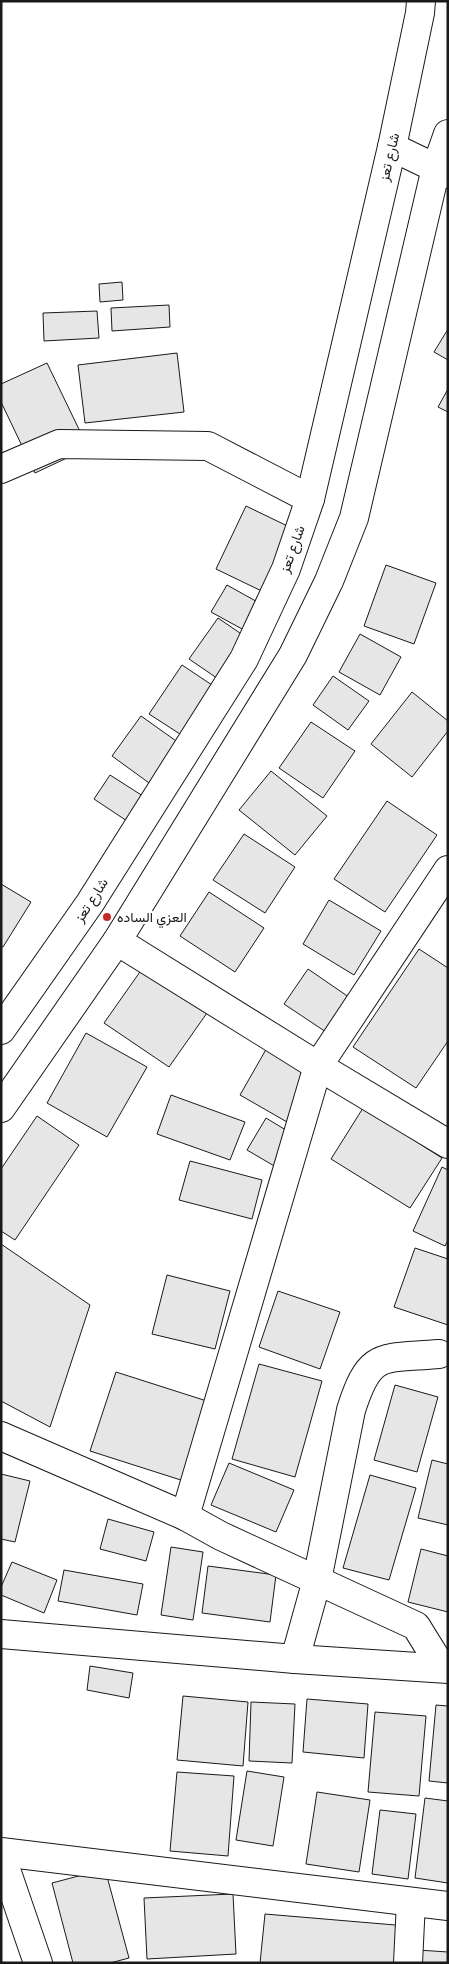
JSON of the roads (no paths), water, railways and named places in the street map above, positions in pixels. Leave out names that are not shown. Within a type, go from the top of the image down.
[{"type":"street","name":"شارع تعز","points":[[1,1030],[90,903],[244,658],[286,569],[310,499],[392,147],[421,1]]},
{"type":"street","points":[[1,1108],[117,941],[292,655],[329,582],[354,518],[442,171],[448,134]]},
{"type":"street","points":[[392,147],[442,171]]},
{"type":"street","points":[[1,469],[59,444],[208,446],[310,499]]},
{"type":"street","points":[[185,1516],[318,1066],[448,870]]},
{"type":"street","points":[[117,941],[448,1144]]},
{"type":"street","points":[[295,1659],[317,1580],[351,1410],[359,1384],[370,1368],[382,1359],[439,1354]]},
{"type":"street","points":[[1,1436],[185,1516],[221,1536],[416,1626],[445,1669]]},
{"type":"street","points":[[1,1634],[295,1659],[445,1669]]},
{"type":"street","points":[[38,1963],[1,1853],[448,1906]]},
{"type":"street","points":[[408,1963],[411,1902]]},
{"type":"place","name":"العزي الساده","points":[[107,917]]}]
